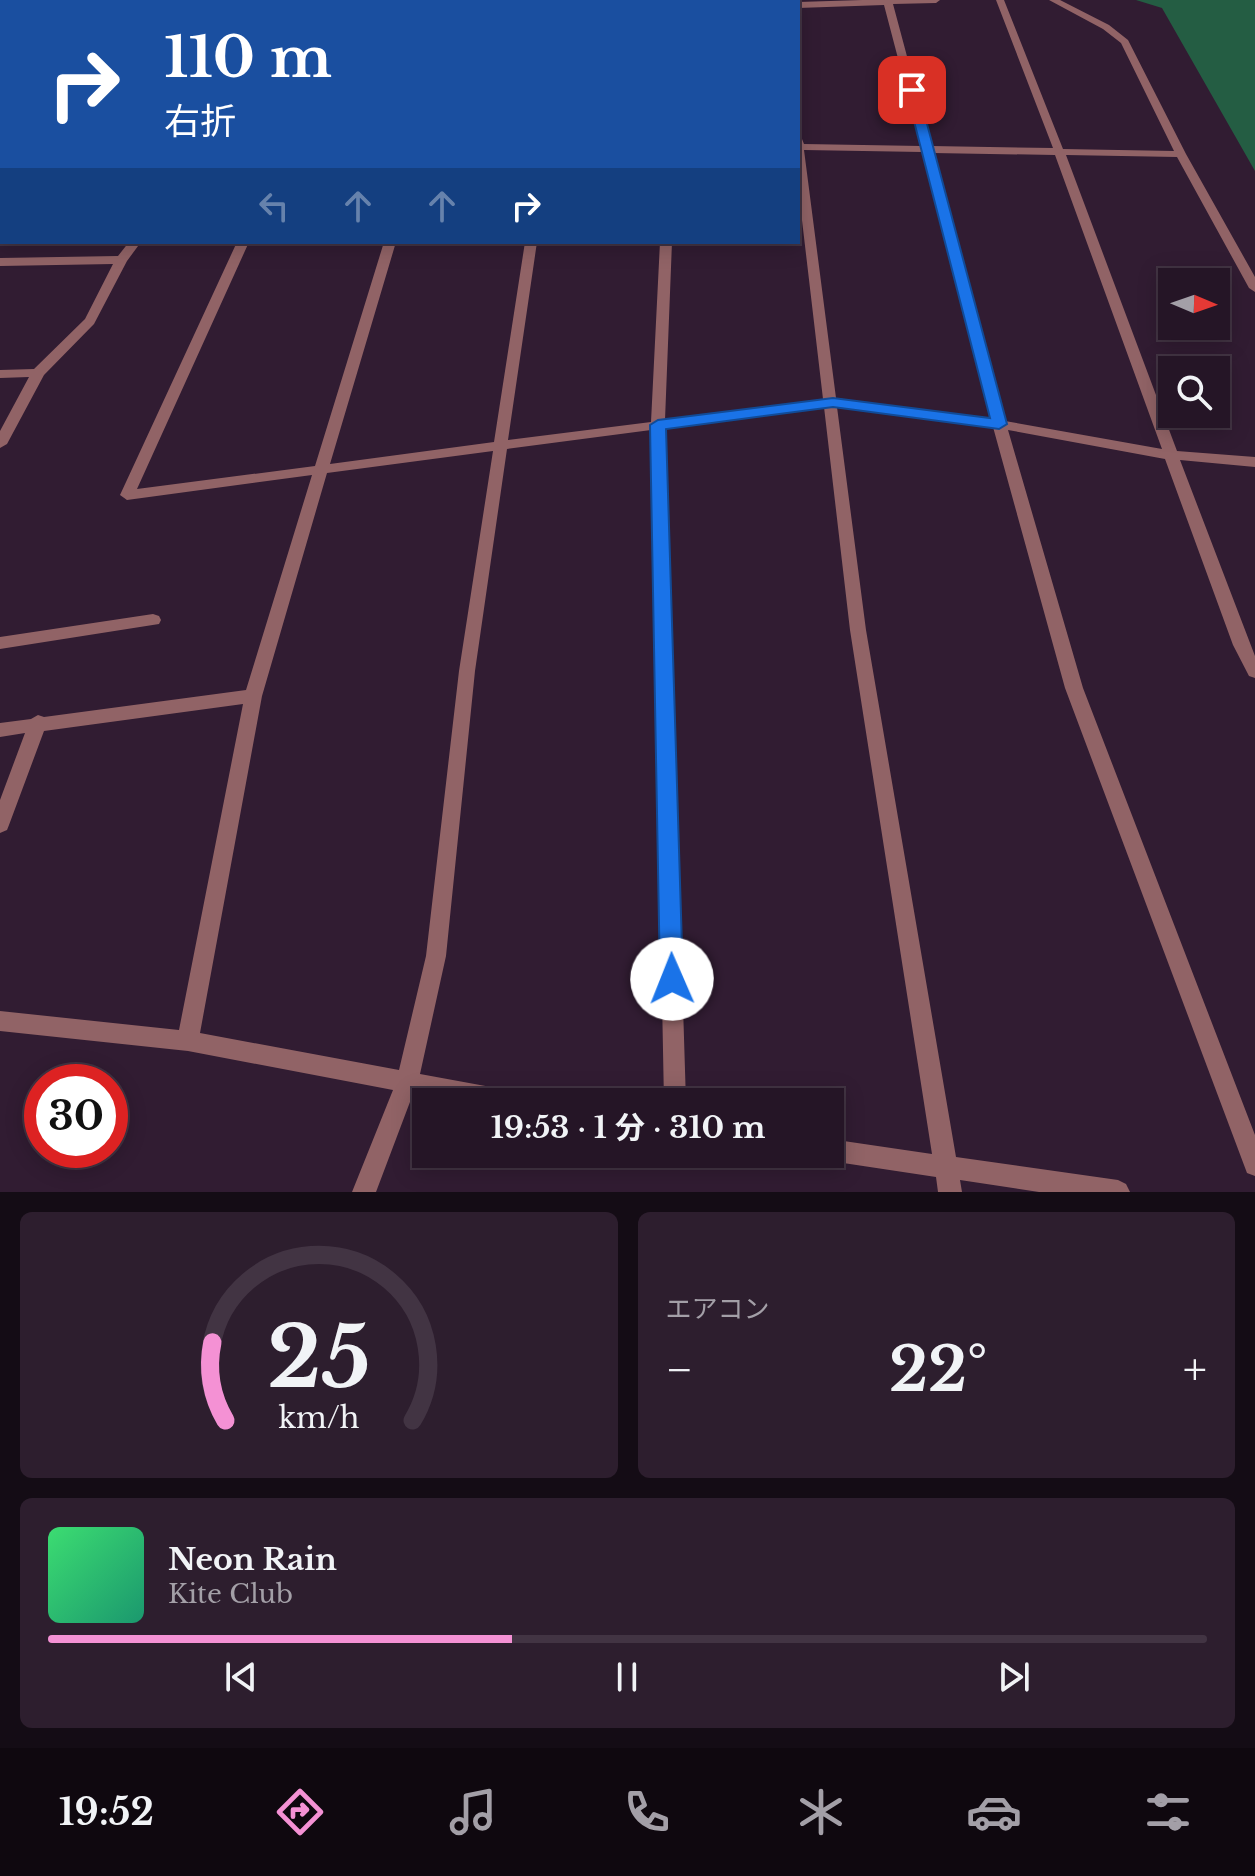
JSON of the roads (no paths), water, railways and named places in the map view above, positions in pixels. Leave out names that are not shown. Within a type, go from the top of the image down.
[{"type":"street","points":[[800,5],[936,0]]},
{"type":"street","points":[[1000,0],[1059,151],[1170,455],[1255,672]]},
{"type":"street","points":[[1053,0],[1106,27],[1125,42],[1181,154],[1255,288]]},
{"type":"street","points":[[888,2],[999,424],[1074,688],[1255,1165]]},
{"type":"street","points":[[800,147],[1181,154]]},
{"type":"street","points":[[800,162],[833,402],[858,630],[950,1192]]},
{"type":"street","points":[[0,444],[38,373],[90,321],[121,260],[133,244]]},
{"type":"street","points":[[242,244],[127,495],[833,402],[999,424],[1170,455],[1255,462]]},
{"type":"street","points":[[188,1041],[253,696],[389,244]]},
{"type":"street","points":[[364,1192],[407,1081],[436,956],[467,671],[531,244]]},
{"type":"street","points":[[666,244],[658,425],[675,1088]]},
{"type":"street","points":[[0,262],[121,260]]},
{"type":"street","points":[[0,374],[38,373]]},
{"type":"street","points":[[0,643],[96,625],[153,620]]},
{"type":"street","points":[[0,730],[38,722],[253,696]]},
{"type":"street","points":[[0,825],[38,722]]},
{"type":"street","points":[[0,1021],[188,1041],[442,1088]]},
{"type":"street","points":[[844,1152],[1118,1192]]}]
